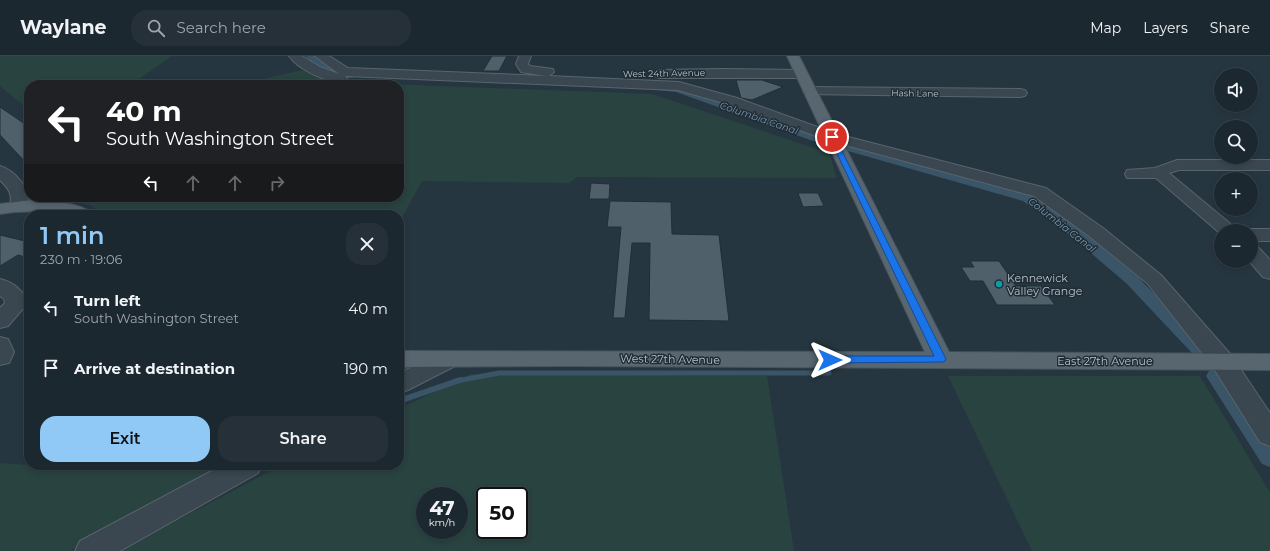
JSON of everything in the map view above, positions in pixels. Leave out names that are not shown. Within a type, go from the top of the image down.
[{"type":"main road","points":[[793,56],[941,359]]},
{"type":"main road","points":[[0,209],[19,205],[50,205],[70,210]]},
{"type":"main road","name":"West 27th Avenue","points":[[404,359],[941,359]]},
{"type":"main road","name":"East 27th Avenue","points":[[941,359],[1270,362]]},
{"type":"street","points":[[295,56],[297,59],[312,68],[341,78],[388,80]]},
{"type":"street","points":[[321,56],[346,72],[549,76],[679,86],[732,101],[835,143]]},
{"type":"street","name":"West 24th Avenue","points":[[526,62],[549,76],[722,73],[801,74]]},
{"type":"street","points":[[404,81],[646,91],[671,94],[714,106],[793,136],[835,143],[1040,192],[1096,232],[1154,279],[1222,361],[1270,435]]},
{"type":"street","name":"Hash Lane","points":[[810,91],[941,94],[1020,93]]},
{"type":"street","points":[[1133,174],[1162,172],[1168,166],[1177,165],[1270,165]]},
{"type":"street","points":[[0,171],[20,194],[21,199],[19,205]]},
{"type":"street","points":[[1162,172],[1164,178],[1221,224]]},
{"type":"street","points":[[1258,235],[1270,235]]},
{"type":"street","points":[[1258,259],[1270,273]]},
{"type":"street","points":[[0,285],[15,297],[16,304],[0,321]]},
{"type":"street","points":[[0,345],[2,352],[0,357]]},
{"type":"street","points":[[404,381],[446,360]]},
{"type":"street","points":[[91,551],[239,470]]},
{"type":"green space","points":[[0,56],[172,56],[137,80],[24,80],[24,106],[0,86]]},
{"type":"green space","points":[[302,70],[329,80],[259,80]]},
{"type":"green space","points":[[404,85],[652,94],[829,153],[837,178],[577,177],[569,183],[422,181],[404,214],[404,210],[98,210],[92,206],[78,202],[404,202]]},
{"type":"green space","points":[[471,374],[767,376],[794,551],[119,551],[273,470],[404,470],[404,407]]},
{"type":"green space","points":[[948,376],[1200,376],[1270,493],[1270,551],[1032,551]]},
{"type":"green space","points":[[0,463],[24,465],[24,470],[211,470],[70,551],[0,551]]},
{"type":"building","points":[[492,56],[507,56],[499,71],[483,71]]},
{"type":"building","points":[[736,80],[762,80],[783,87],[752,100],[741,98]]},
{"type":"building","points":[[0,107],[24,123],[24,161],[0,135]]},
{"type":"building","points":[[591,183],[610,184],[609,199],[589,199]]},
{"type":"building","points":[[798,193],[818,193],[824,206],[803,207]]},
{"type":"building","points":[[610,201],[671,202],[672,234],[719,235],[729,321],[649,320],[650,243],[632,243],[625,318],[613,318],[621,227],[607,227]]},
{"type":"building","points":[[0,235],[24,241],[24,257],[18,255],[0,266]]},
{"type":"building","name":"Kennewick Valley Grange","points":[[970,261],[999,261],[1016,286],[1041,286],[1055,305],[997,305],[983,281],[970,281],[961,267],[974,267]]},
{"type":"waterway","name":"Columbia Canal","points":[[311,56],[334,72],[352,75]]},
{"type":"waterway","name":"Columbia Canal","points":[[660,88],[677,89],[817,138],[1028,198],[1077,234],[1132,280],[1197,348]]},
{"type":"waterway","points":[[458,381],[499,373],[829,373]]},
{"type":"waterway","name":"Columbia Canal","points":[[1216,376],[1270,458]]},
{"type":"waterway","points":[[404,399],[458,381]]},
{"type":"place","name":"Kennewick Valley Grange","points":[[999,284]]},
{"type":"route","points":[[830,360],[941,359],[832,137]]}]
